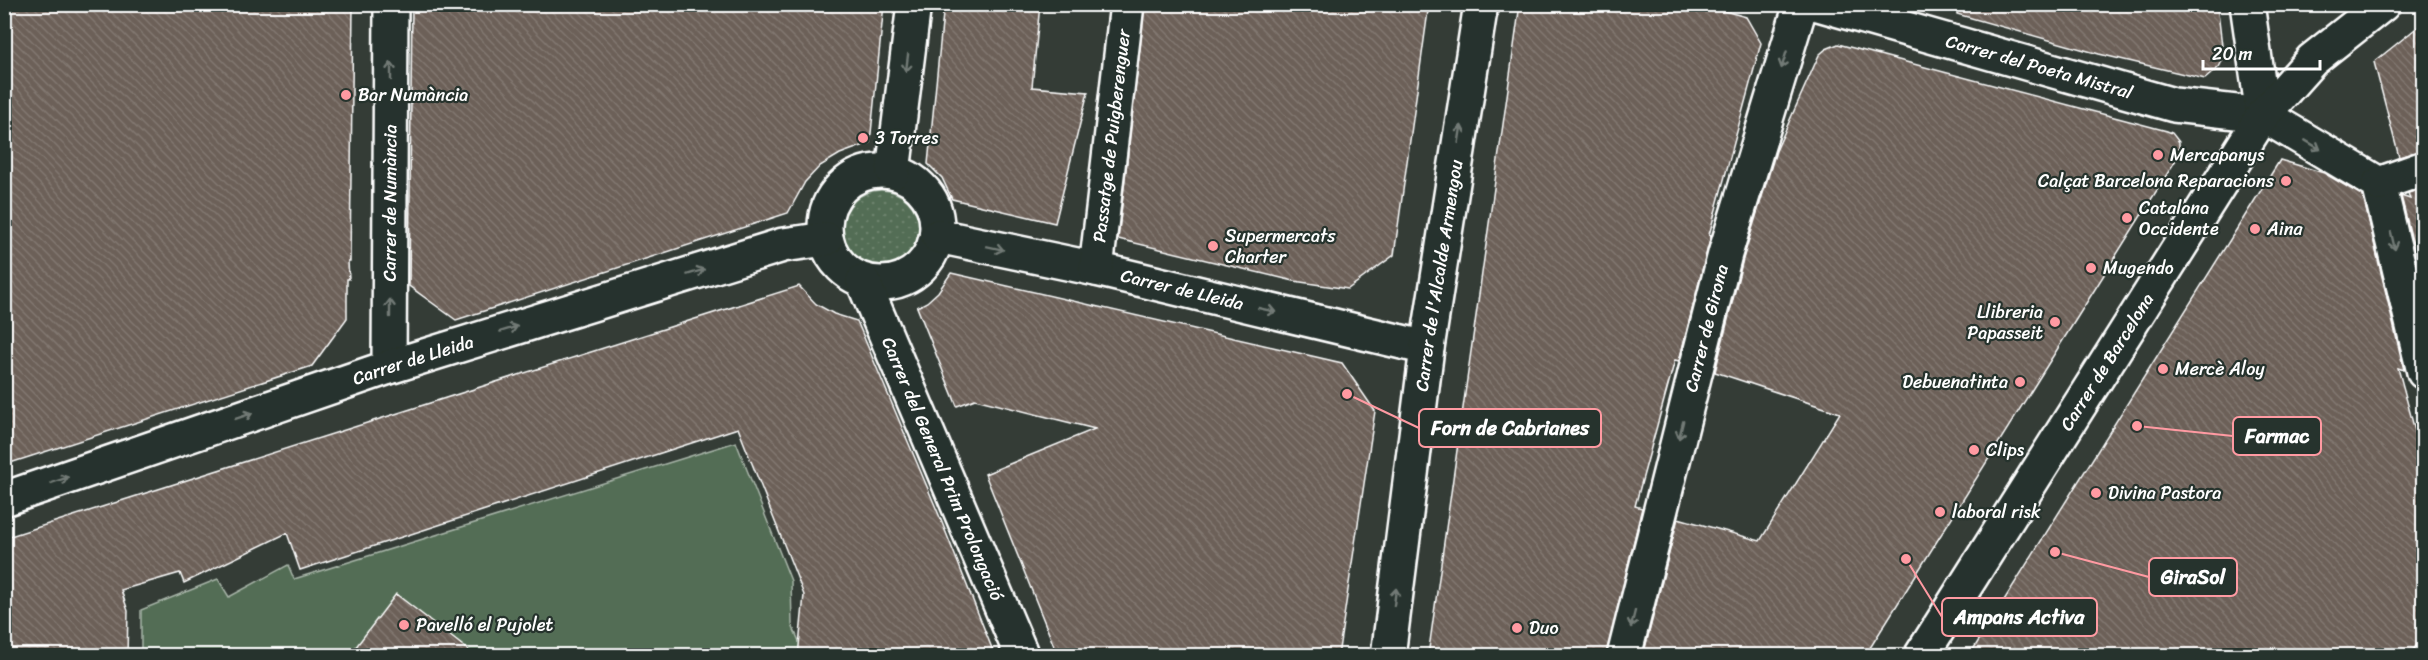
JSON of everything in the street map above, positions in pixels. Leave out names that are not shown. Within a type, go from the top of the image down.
[{"type":"street","name":"Carrer de Numància","points":[[389,367],[391,4]]},
{"type":"street","points":[[892,172],[914,4]]},
{"type":"street","name":"Passatge de Puigberenguer","points":[[1096,269],[1127,4]]},
{"type":"street","name":"Carrer de l'Alcalde Armengou","points":[[1388,656],[1426,348],[1481,4]]},
{"type":"street","name":"Carrer de Girona","points":[[1624,656],[1725,254],[1801,4]]},
{"type":"street","name":"Carrer del Poeta Mistral","points":[[1818,4],[2174,105],[2263,115]]},
{"type":"street","points":[[2247,4],[2263,115],[2379,184],[2424,372]]},
{"type":"street","name":"Carrer de Barcelona","points":[[1922,656],[2263,115],[2312,60],[2383,4]]},
{"type":"street","points":[[2379,184],[2424,168]]},
{"type":"street","points":[[877,171],[892,172],[919,184],[928,195],[936,215],[938,236],[931,255],[919,270],[902,281],[882,284],[863,281],[846,272],[833,257],[826,238],[824,223],[828,207],[836,193],[847,182],[861,174],[877,171]]},
{"type":"street","name":"Carrer de Lleida","points":[[938,236],[1096,269],[1426,348]]},
{"type":"street","name":"Carrer de Lleida","points":[[4,499],[389,367],[783,244],[826,238]]},
{"type":"street","name":"Carrer del General Prim Prolongació","points":[[863,281],[1022,656]]},
{"type":"green space","points":[[881,190],[895,193],[908,201],[916,214],[919,228],[916,242],[908,255],[895,263],[881,266],[867,263],[854,255],[846,242],[843,228],[846,214],[854,201],[867,193]]},
{"type":"green space","points":[[736,442],[791,581],[792,625],[805,655],[141,656],[141,610],[218,579],[229,597],[288,565],[294,579]]},
{"type":"building","points":[[4,4],[353,4],[350,261],[348,261],[349,279],[347,279],[347,318],[312,366],[4,465]]},
{"type":"building","points":[[412,4],[884,4],[870,143],[840,154],[820,166],[805,182],[788,213],[456,320],[409,286]]},
{"type":"building","points":[[944,4],[1040,4],[1032,87],[1088,92],[1055,223],[952,199],[942,178],[928,164]]},
{"type":"building","points":[[1145,4],[1429,4],[1394,255],[1348,289],[1294,281],[1118,239]]},
{"type":"building","points":[[1520,4],[1700,4],[1746,17],[1761,43],[1709,235],[1711,236],[1679,361],[1675,360],[1635,506],[1642,508],[1606,656],[1428,656]]},
{"type":"building","points":[[1958,4],[2217,4],[2222,61],[2219,67],[2205,79],[2099,54],[1957,14]]},
{"type":"building","points":[[2424,22],[2424,150],[2399,157],[2374,62]]},
{"type":"building","points":[[1838,44],[2167,131],[2172,133],[2179,142],[2179,155],[1865,656],[1643,656],[1678,518],[1760,541],[1840,413],[1715,372],[1743,259],[1776,151],[1819,55]]},
{"type":"building","points":[[2280,160],[2324,173],[2363,196],[2404,370],[2398,368],[2424,464],[2424,635],[2409,656],[1969,656]]},
{"type":"building","points":[[2424,188],[2424,289],[2401,196],[2410,199],[2408,193]]},
{"type":"building","points":[[951,273],[1342,363],[1375,411],[1338,656],[1058,656],[985,474],[1095,429],[975,399],[957,406],[917,307],[938,292]]},
{"type":"building","points":[[799,286],[816,304],[834,314],[857,321],[939,515],[995,656],[798,656],[804,595],[738,428],[300,570],[287,533],[184,583],[180,573],[121,590],[128,611],[127,656],[4,656],[4,538]]},
{"type":"building","name":"Pavelló el Pujolet","points":[[396,594],[476,656],[349,656]]},
{"type":"place","name":"Bar Numància","points":[[346,95]]},
{"type":"place","name":"3 Torres","points":[[863,138]]},
{"type":"place","name":"Mercapanys","points":[[2158,155]]},
{"type":"place","name":"Calçat Barcelona Reparacions","points":[[2286,181]]},
{"type":"place","name":"Catalana Occidente","points":[[2127,218]]},
{"type":"place","name":"Aina","points":[[2255,229]]},
{"type":"place","name":"Supermercats Charter","points":[[1213,246]]},
{"type":"place","name":"Mugendo","points":[[2091,268]]},
{"type":"place","name":"Llibreria Papasseit","points":[[2055,322]]},
{"type":"place","name":"Mercè Aloy","points":[[2163,369]]},
{"type":"place","name":"Debuenatinta","points":[[2020,382]]},
{"type":"place","name":"Forn de Cabrianes","points":[[1347,394]]},
{"type":"place","name":"Farmac","points":[[2137,426]]},
{"type":"place","name":"Clips","points":[[1974,450]]},
{"type":"place","name":"Divina Pastora","points":[[2096,493]]},
{"type":"place","name":"laboral risk","points":[[1940,512]]},
{"type":"place","name":"GiraSol","points":[[2055,552]]},
{"type":"place","name":"Ampans Activa","points":[[1906,559]]},
{"type":"place","name":"Pavelló el Pujolet","points":[[404,625]]},
{"type":"place","name":"Duo","points":[[1517,628]]}]
